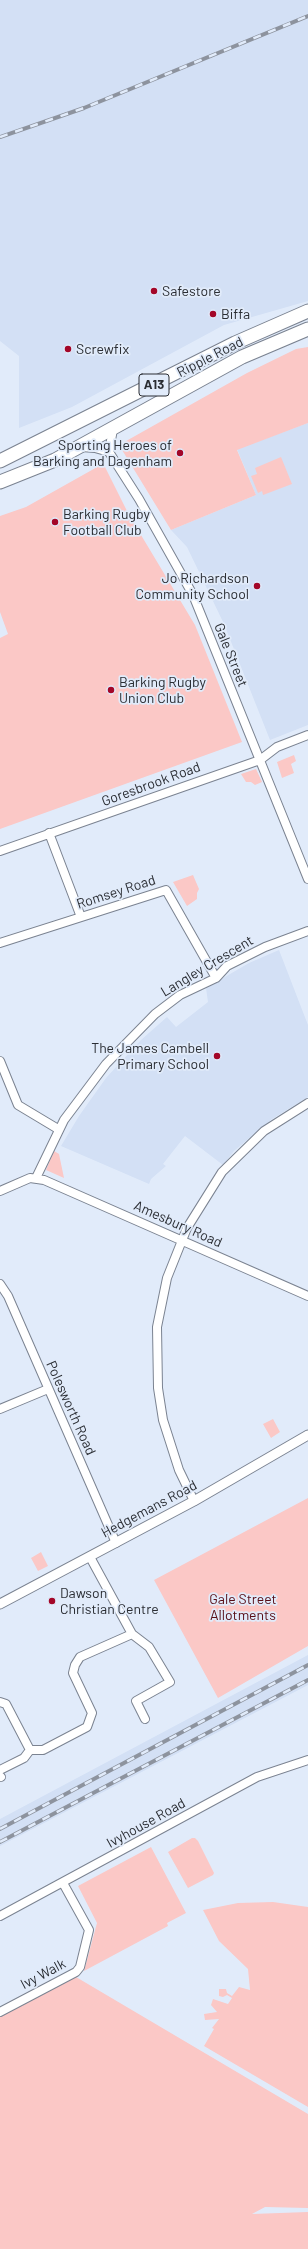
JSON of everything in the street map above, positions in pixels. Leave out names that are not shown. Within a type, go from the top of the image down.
[{"type":"highway","name":"Ripple Road","points":[[0,461],[235,343],[308,311]]},
{"type":"highway","name":"Ripple Road","points":[[0,482],[55,460],[242,357],[308,329]]},
{"type":"street","points":[[78,447],[95,448],[109,452],[113,429]]},
{"type":"street","name":"Gale Street","points":[[109,452],[139,499],[193,595],[308,879]]},
{"type":"street","name":"Goresbrook Road","points":[[0,851],[260,760],[277,747],[308,735]]},
{"type":"street","points":[[49,834],[81,917]]},
{"type":"street","name":"Romsey Road","points":[[0,943],[166,890],[216,978]]},
{"type":"street","name":"Langley Crescent","points":[[36,1178],[58,1129],[106,1064],[155,1014],[180,994],[216,978],[227,966],[258,950],[308,931]]},
{"type":"street","points":[[0,1061],[18,1105],[58,1129]]},
{"type":"street","points":[[194,1501],[179,1470],[163,1420],[158,1388],[157,1327],[167,1278],[181,1240],[204,1198],[222,1172],[264,1131],[308,1103]]},
{"type":"street","points":[[0,1191],[36,1178]]},
{"type":"street","name":"Amesbury Road","points":[[36,1178],[308,1296]]},
{"type":"street","name":"Polesworth Road","points":[[0,1284],[8,1296],[116,1542]]},
{"type":"street","points":[[0,1409],[48,1389]]},
{"type":"street","name":"Hedgemans Road","points":[[0,1604],[194,1501],[308,1435]]},
{"type":"street","points":[[90,1557],[132,1634],[149,1647],[170,1682],[136,1701],[145,1719]]},
{"type":"street","points":[[30,1750],[43,1750],[87,1727],[92,1713],[73,1673],[75,1664],[80,1657],[132,1634]]},
{"type":"street","points":[[0,1702],[6,1704],[30,1750]]},
{"type":"street","points":[[0,1775],[24,1758],[30,1750]]},
{"type":"street","name":"Ivyhouse Road","points":[[0,1916],[257,1777],[308,1760]]},
{"type":"street","name":"Ivy Walk","points":[[0,2012],[76,1972],[80,1967],[89,1930],[63,1883]]},
{"type":"shaded area","points":[[0,0],[308,0],[308,301],[224,325],[72,407],[19,428],[19,356],[0,341]]},
{"type":"shaded area","name":"Jo Richardson Community School","points":[[308,423],[308,725],[270,740],[224,624],[187,547],[171,530],[256,495],[237,449]]},
{"type":"shaded area","name":"The James Cambell Primary School","points":[[279,950],[308,1025],[308,1097],[272,1119],[234,1151],[223,1165],[185,1136],[163,1164],[166,1166],[151,1179],[149,1184],[61,1146],[79,1116],[106,1078],[141,1040],[167,1017],[176,1027],[208,1002],[206,988],[249,963]]},
{"type":"shaded area","points":[[308,1655],[308,1685],[0,1846],[0,1819]]},
{"type":"green space","points":[[308,347],[308,423],[237,450],[256,495],[171,530],[119,445],[247,373],[296,349]]},
{"type":"green space","points":[[281,457],[292,484],[263,495],[262,491],[258,493],[251,476],[257,474],[255,468]]},
{"type":"green space","name":"Barking Rugby Union Club","points":[[104,465],[129,515],[195,625],[242,742],[0,829],[0,638],[8,634],[0,612],[0,516],[26,507],[99,466]]},
{"type":"green space","points":[[294,755],[296,761],[291,764],[294,773],[282,778],[277,762]]},
{"type":"green space","points":[[256,769],[262,782],[255,785],[251,782],[246,782],[241,774]]},
{"type":"green space","points":[[193,875],[199,889],[197,899],[187,906],[173,882]]},
{"type":"green space","points":[[54,1151],[59,1154],[64,1178],[46,1170]]},
{"type":"green space","points":[[273,1419],[280,1432],[271,1438],[263,1424]]},
{"type":"green space","name":"Gale Street Allotments","points":[[308,1498],[308,1646],[218,1698],[154,1580]]},
{"type":"green space","points":[[41,1552],[48,1566],[38,1571],[31,1558]]},
{"type":"green space","points":[[192,1838],[195,1838],[198,1841],[214,1873],[213,1875],[188,1888],[168,1852]]},
{"type":"green space","points":[[151,1847],[186,1913],[167,1923],[168,1926],[84,1971],[97,1923],[78,1886]]},
{"type":"green space","points":[[273,1902],[308,1907],[308,2107],[204,2046],[214,2029],[212,2028],[219,2019],[205,2020],[204,2014],[217,2012],[211,2005],[213,1999],[228,2004],[232,1998],[227,1995],[223,1997],[219,1996],[219,1989],[226,1989],[227,1993],[232,1996],[239,1987],[250,1990],[248,1969],[219,1941],[203,1910],[238,1903]]},
{"type":"green space","points":[[76,1977],[308,2114],[308,2208],[265,2207],[252,2214],[308,2212],[308,2249],[0,2249],[0,2017]]},
{"type":"railway","points":[[0,137],[84,108],[308,16]]},
{"type":"railway","points":[[0,1829],[308,1665]]},
{"type":"railway","points":[[0,1842],[308,1680]]},
{"type":"place","name":"Safestore","points":[[154,291]]},
{"type":"place","name":"Biffa","points":[[213,314]]},
{"type":"place","name":"Screwfix","points":[[68,349]]},
{"type":"place","name":"Sporting Heroes of Barking and Dagenham","points":[[180,453]]},
{"type":"place","name":"Barking Rugby Football Club","points":[[55,522]]},
{"type":"place","name":"Jo Richardson Community School","points":[[257,586]]},
{"type":"place","name":"Barking Rugby Union Club","points":[[111,690]]},
{"type":"place","name":"The James Cambell Primary School","points":[[217,1056]]},
{"type":"place","name":"Dawson Christian Centre","points":[[52,1601]]}]
